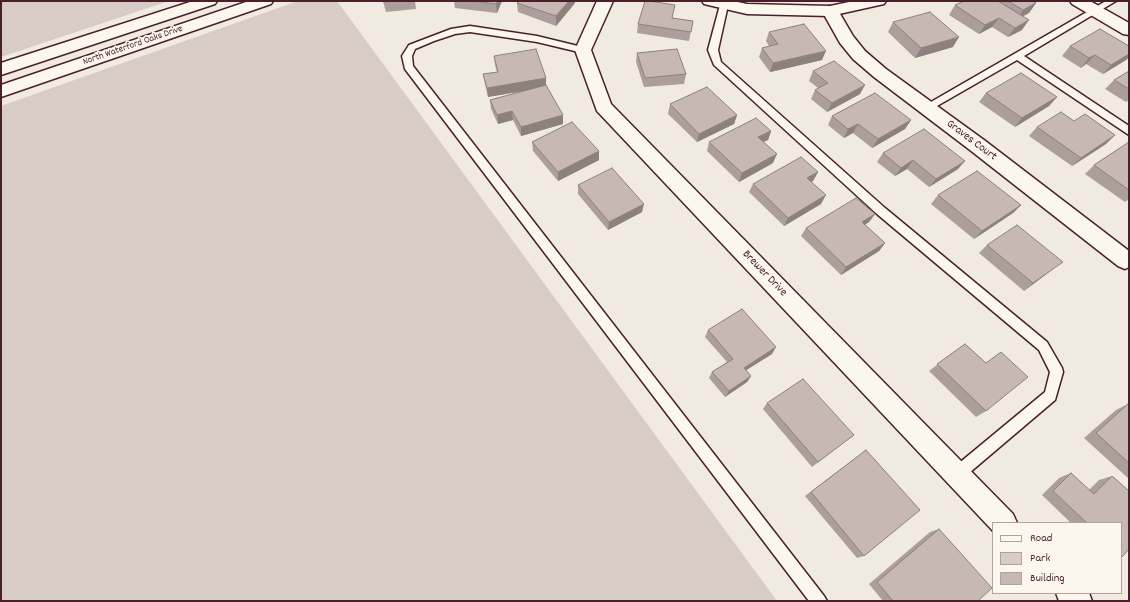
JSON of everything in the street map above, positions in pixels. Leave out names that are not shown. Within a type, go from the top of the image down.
[{"type":"street","name":"North Waterford Oaks Drive","points":[[1,69],[209,1]]},
{"type":"street","name":"North Waterford Oaks Drive","points":[[1,91],[265,1]]},
{"type":"street","points":[[583,50],[605,1]]},
{"type":"street","points":[[717,3],[747,9],[830,11],[878,1]]},
{"type":"street","points":[[1078,1],[1129,30]]},
{"type":"street","name":"Graves Court","points":[[830,11],[846,39],[859,55],[880,74],[977,145],[1125,260]]},
{"type":"street","name":"Brewer Drive","points":[[583,50],[603,107],[1003,522]]},
{"type":"lane","points":[[927,108],[1112,1]]},
{"type":"lane","points":[[717,3],[713,50],[717,63],[881,210],[1043,346],[1057,372],[1050,396],[957,474]]},
{"type":"lane","points":[[583,50],[537,39],[470,29],[454,31],[430,39],[412,47],[406,56],[408,67],[819,601]]},
{"type":"lane","points":[[1018,56],[1129,131]]},
{"type":"green space","points":[[1,1],[169,1],[1,57]]},
{"type":"green space","points":[[298,1],[337,1],[777,601],[1,601],[1,106]]},
{"type":"building","points":[[474,1],[498,1],[496,4]]},
{"type":"building","points":[[519,1],[569,1],[556,16],[517,3]]},
{"type":"building","points":[[645,1],[675,5],[672,18],[693,21],[691,32],[638,24]]},
{"type":"building","points":[[964,1],[998,1],[1029,20],[1015,28],[999,18],[985,25],[955,5]]},
{"type":"building","points":[[1008,1],[1032,1],[1036,3],[1023,10]]},
{"type":"building","points":[[930,12],[959,37],[921,48],[893,22]]},
{"type":"building","points":[[804,24],[826,51],[773,63],[762,48],[778,44],[769,32]]},
{"type":"building","points":[[1100,29],[1129,46],[1129,54],[1111,65],[1095,55],[1089,58],[1070,46]]},
{"type":"building","points":[[536,49],[546,78],[487,88],[483,74],[498,72],[494,56]]},
{"type":"building","points":[[677,49],[686,74],[645,78],[637,53]]},
{"type":"building","points":[[834,61],[865,85],[832,103],[815,90],[828,83],[813,71]]},
{"type":"building","points":[[1129,71],[1129,89],[1114,80]]},
{"type":"building","points":[[1021,73],[1057,97],[1022,118],[986,93]]},
{"type":"building","points":[[546,85],[563,115],[521,127],[512,111],[497,115],[490,100]]},
{"type":"building","points":[[707,87],[737,115],[699,134],[670,104]]},
{"type":"building","points":[[875,93],[911,120],[878,139],[858,124],[848,129],[832,116]]},
{"type":"building","points":[[1061,112],[1074,121],[1085,114],[1115,135],[1081,158],[1037,127]]},
{"type":"building","points":[[756,118],[771,131],[758,137],[777,154],[742,173],[709,142]]},
{"type":"building","points":[[572,122],[599,151],[558,172],[532,142]]},
{"type":"building","points":[[924,129],[965,161],[936,179],[913,160],[901,168],[883,153]]},
{"type":"building","points":[[1129,142],[1129,190],[1094,165]]},
{"type":"building","points":[[801,157],[818,172],[807,178],[826,195],[788,218],[753,184]]},
{"type":"building","points":[[612,168],[644,204],[609,222],[578,185]]},
{"type":"building","points":[[977,171],[1021,205],[982,231],[938,195]]},
{"type":"building","points":[[856,198],[875,214],[862,222],[885,243],[846,267],[806,228]]},
{"type":"building","points":[[1017,225],[1063,262],[1033,283],[987,245]]},
{"type":"building","points":[[742,309],[776,347],[744,368],[751,376],[729,391],[712,372],[733,359],[708,330]]},
{"type":"building","points":[[965,344],[986,363],[1001,352],[1028,377],[986,411],[937,364]]},
{"type":"building","points":[[803,379],[854,435],[818,462],[767,403]]},
{"type":"building","points":[[1128,404],[1129,405],[1129,463],[1096,433]]},
{"type":"building","points":[[866,450],[920,510],[864,556],[811,492]]},
{"type":"building","points":[[1071,473],[1094,494],[1112,476],[1129,491],[1129,549],[1122,557],[1122,522],[1086,522],[1053,491]]},
{"type":"building","points":[[939,529],[992,588],[978,601],[893,601],[877,582]]}]
